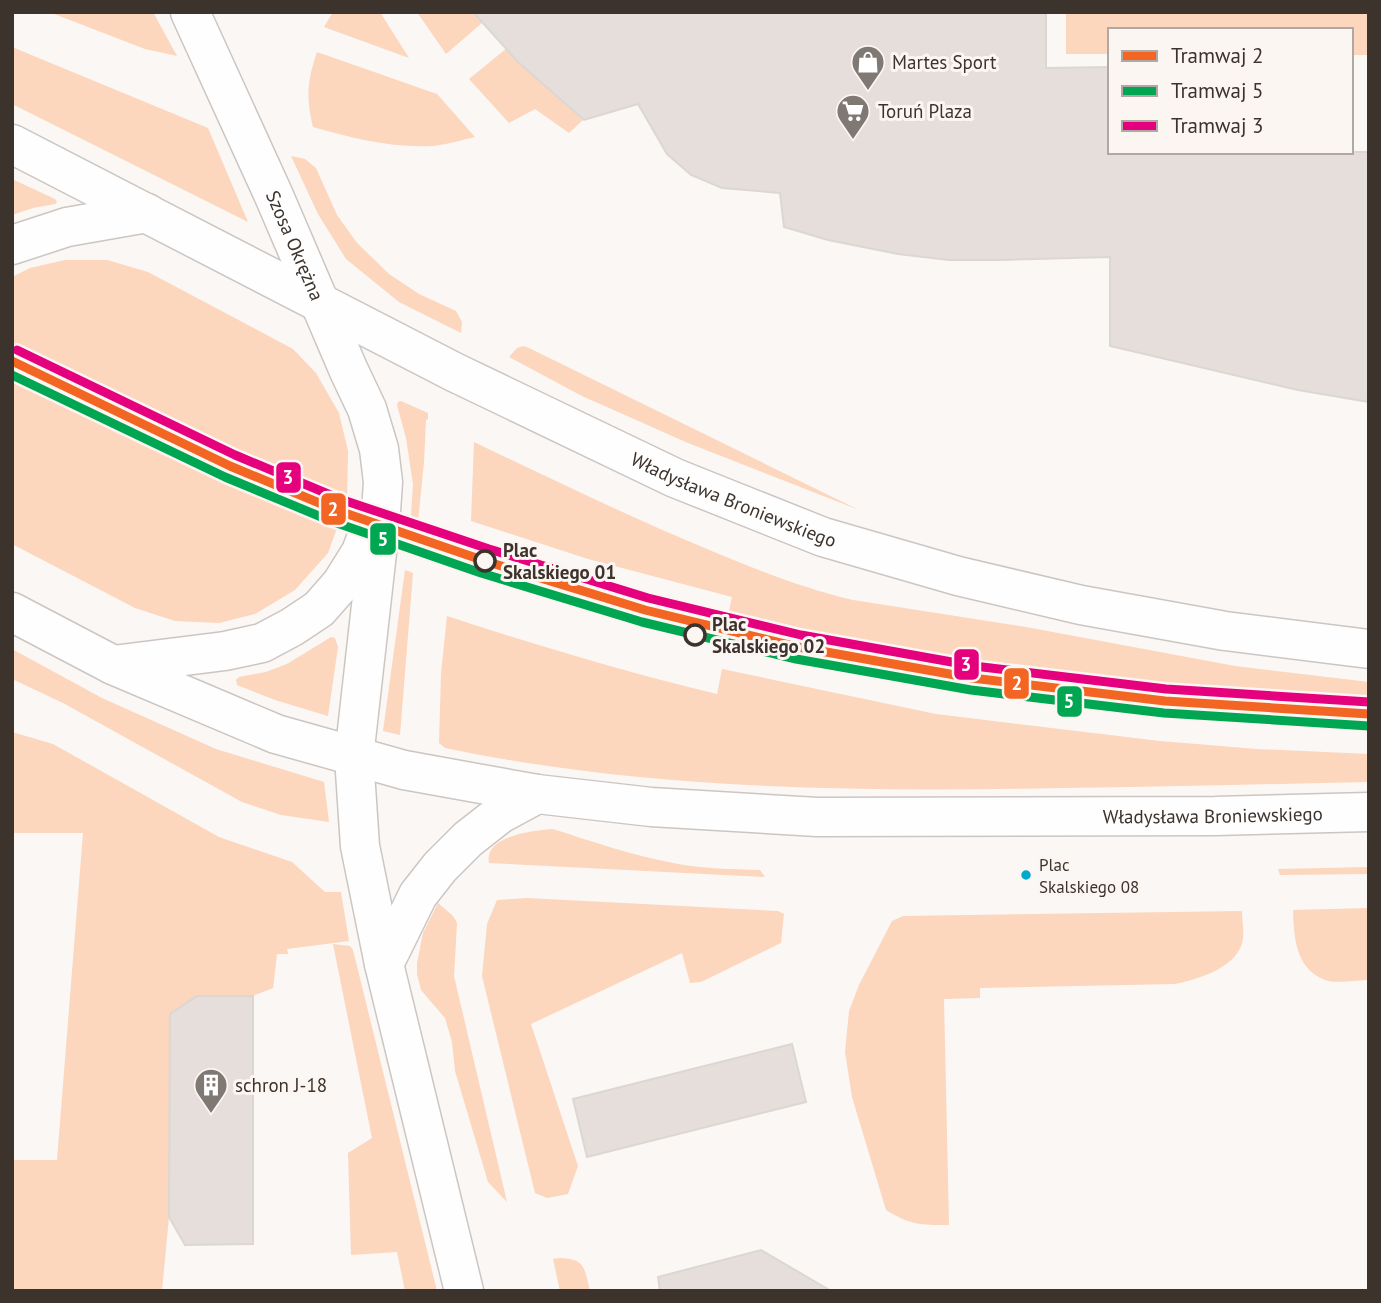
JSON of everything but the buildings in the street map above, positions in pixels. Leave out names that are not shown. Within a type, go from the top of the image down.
[{"type":"main road","name":"Szosa Okrężna","points":[[190,12],[367,409],[379,449],[383,482],[380,526],[354,757],[361,850],[384,964],[464,1291]]},
{"type":"main road","name":"Władysława Broniewskiego","points":[[12,144],[454,372],[675,478],[823,537],[958,576],[1081,606],[1225,631],[1369,649]]},
{"type":"main road","points":[[12,245],[67,227],[147,213]]},
{"type":"main road","name":"Szosa Okrężna","points":[[113,665],[188,657],[262,643],[319,609],[341,584],[360,552],[383,482]]},
{"type":"main road","name":"Władysława Broniewskiego","points":[[12,612],[113,665],[276,734],[404,770],[537,794],[651,807],[817,817],[1067,817],[1369,812]]},
{"type":"main road","points":[[384,964],[418,895],[440,867],[468,839],[500,814],[537,794]]},
{"type":"shaded area","points":[[49,12],[153,12],[177,56],[145,49]]},
{"type":"shaded area","points":[[333,12],[380,12],[409,58],[324,27]]},
{"type":"shaded area","points":[[417,12],[475,12],[483,22],[446,54]]},
{"type":"shaded area","points":[[1066,12],[1369,12],[1369,55],[1353,55],[1353,28],[1108,28],[1108,54],[1066,54]]},
{"type":"shaded area","points":[[12,47],[208,128],[248,222],[12,104]]},
{"type":"shaded area","points":[[507,48],[518,62],[583,120],[569,133],[535,109],[509,123],[469,79]]},
{"type":"shaded area","points":[[317,52],[437,94],[475,137],[417,146],[387,144],[313,127],[309,89]]},
{"type":"shaded area","points":[[291,156],[305,159],[316,168],[337,215],[357,243],[389,274],[419,294],[456,311],[462,322],[461,333],[399,302],[346,259],[318,214]]},
{"type":"shaded area","points":[[12,179],[55,199],[57,202],[12,215]]},
{"type":"shaded area","points":[[65,260],[107,260],[148,272],[293,349],[316,373],[339,413],[348,451],[347,501],[328,553],[295,590],[255,614],[219,623],[175,621],[135,608],[12,544],[12,277],[30,268]]},
{"type":"shaded area","points":[[524,346],[859,510],[688,443],[582,396],[509,357],[517,348]]},
{"type":"shaded area","points":[[401,401],[428,413],[417,532],[410,530],[413,484],[406,438],[397,405]]},
{"type":"shaded area","points":[[474,442],[677,536],[815,590],[853,600],[1026,627],[1235,666],[1369,682],[1369,702],[1166,690],[1083,681],[973,666],[727,620],[732,597],[588,559],[471,521]]},
{"type":"shaded area","points":[[405,570],[413,573],[400,735],[383,731]]},
{"type":"shaded area","points":[[447,616],[581,658],[717,694],[722,669],[936,714],[1160,741],[1369,754],[1369,782],[984,789],[829,788],[674,780],[521,762],[445,748],[439,743],[441,673]]},
{"type":"shaded area","points":[[331,637],[335,638],[338,647],[328,716],[237,685],[236,680],[239,677],[266,672],[287,664]]},
{"type":"shaded area","points":[[12,649],[102,698],[216,749],[324,782],[329,822],[281,815],[242,802],[63,703],[12,679]]},
{"type":"shaded area","points":[[12,732],[53,744],[219,837],[292,862],[325,892],[341,892],[349,941],[287,949],[288,954],[277,954],[273,988],[253,996],[169,1217],[162,1291],[12,1291],[12,1160],[57,1160],[83,833],[12,833]]},
{"type":"shaded area","points":[[553,829],[658,860],[706,868],[760,870],[765,877],[489,863],[489,854],[494,846],[502,841],[523,833]]},
{"type":"shaded area","points":[[1369,867],[1369,874],[1280,875],[1278,869]]},
{"type":"shaded area","points":[[527,898],[778,911],[784,914],[781,943],[701,982],[690,983],[682,953],[531,1024],[578,1166],[568,1194],[547,1198],[535,1193],[482,976],[487,924],[497,900]]},
{"type":"shaded area","points":[[438,903],[457,923],[454,976],[507,1202],[488,1182],[455,1071],[452,1042],[445,1018],[421,990],[417,974],[423,933]]},
{"type":"shaded area","points":[[1369,908],[1369,980],[1329,981],[1307,968],[1298,951],[1293,910]]},
{"type":"shaded area","points":[[1242,911],[1243,939],[1240,949],[1217,970],[1195,979],[1175,984],[980,988],[980,998],[944,999],[949,1225],[916,1223],[886,1210],[852,1097],[845,1052],[849,1011],[859,985],[892,921],[903,916]]},
{"type":"shaded area","points":[[333,944],[350,946],[353,950],[437,1291],[405,1291],[397,1252],[351,1255],[348,1153],[372,1138]]},
{"type":"shaded area","points":[[553,1259],[575,1260],[582,1266],[590,1291],[560,1291]]},
{"type":"tram line","name":"3","points":[[17,350],[235,455],[340,499],[648,598],[801,635],[974,666],[1166,689],[1369,702]]},
{"type":"tram line","name":"2","points":[[12,361],[230,466],[336,510],[485,561],[645,610],[798,647],[972,678],[1165,701],[1369,714]]},
{"type":"tram line","name":"5","points":[[12,375],[225,477],[331,521],[481,573],[642,622],[796,659],[971,690],[1164,713],[1369,726]]},
{"type":"place","name":"Martes Sport","points":[[868,92]]},
{"type":"place","name":"Toruń Plaza","points":[[853,141]]},
{"type":"place","name":"Plac Skalskiego 01","points":[[485,561]]},
{"type":"place","name":"Plac Skalskiego 02","points":[[695,635]]},
{"type":"place","name":"Plac Skalskiego 08","points":[[1026,875]]},
{"type":"place","name":"schron J-18","points":[[211,1115]]}]
